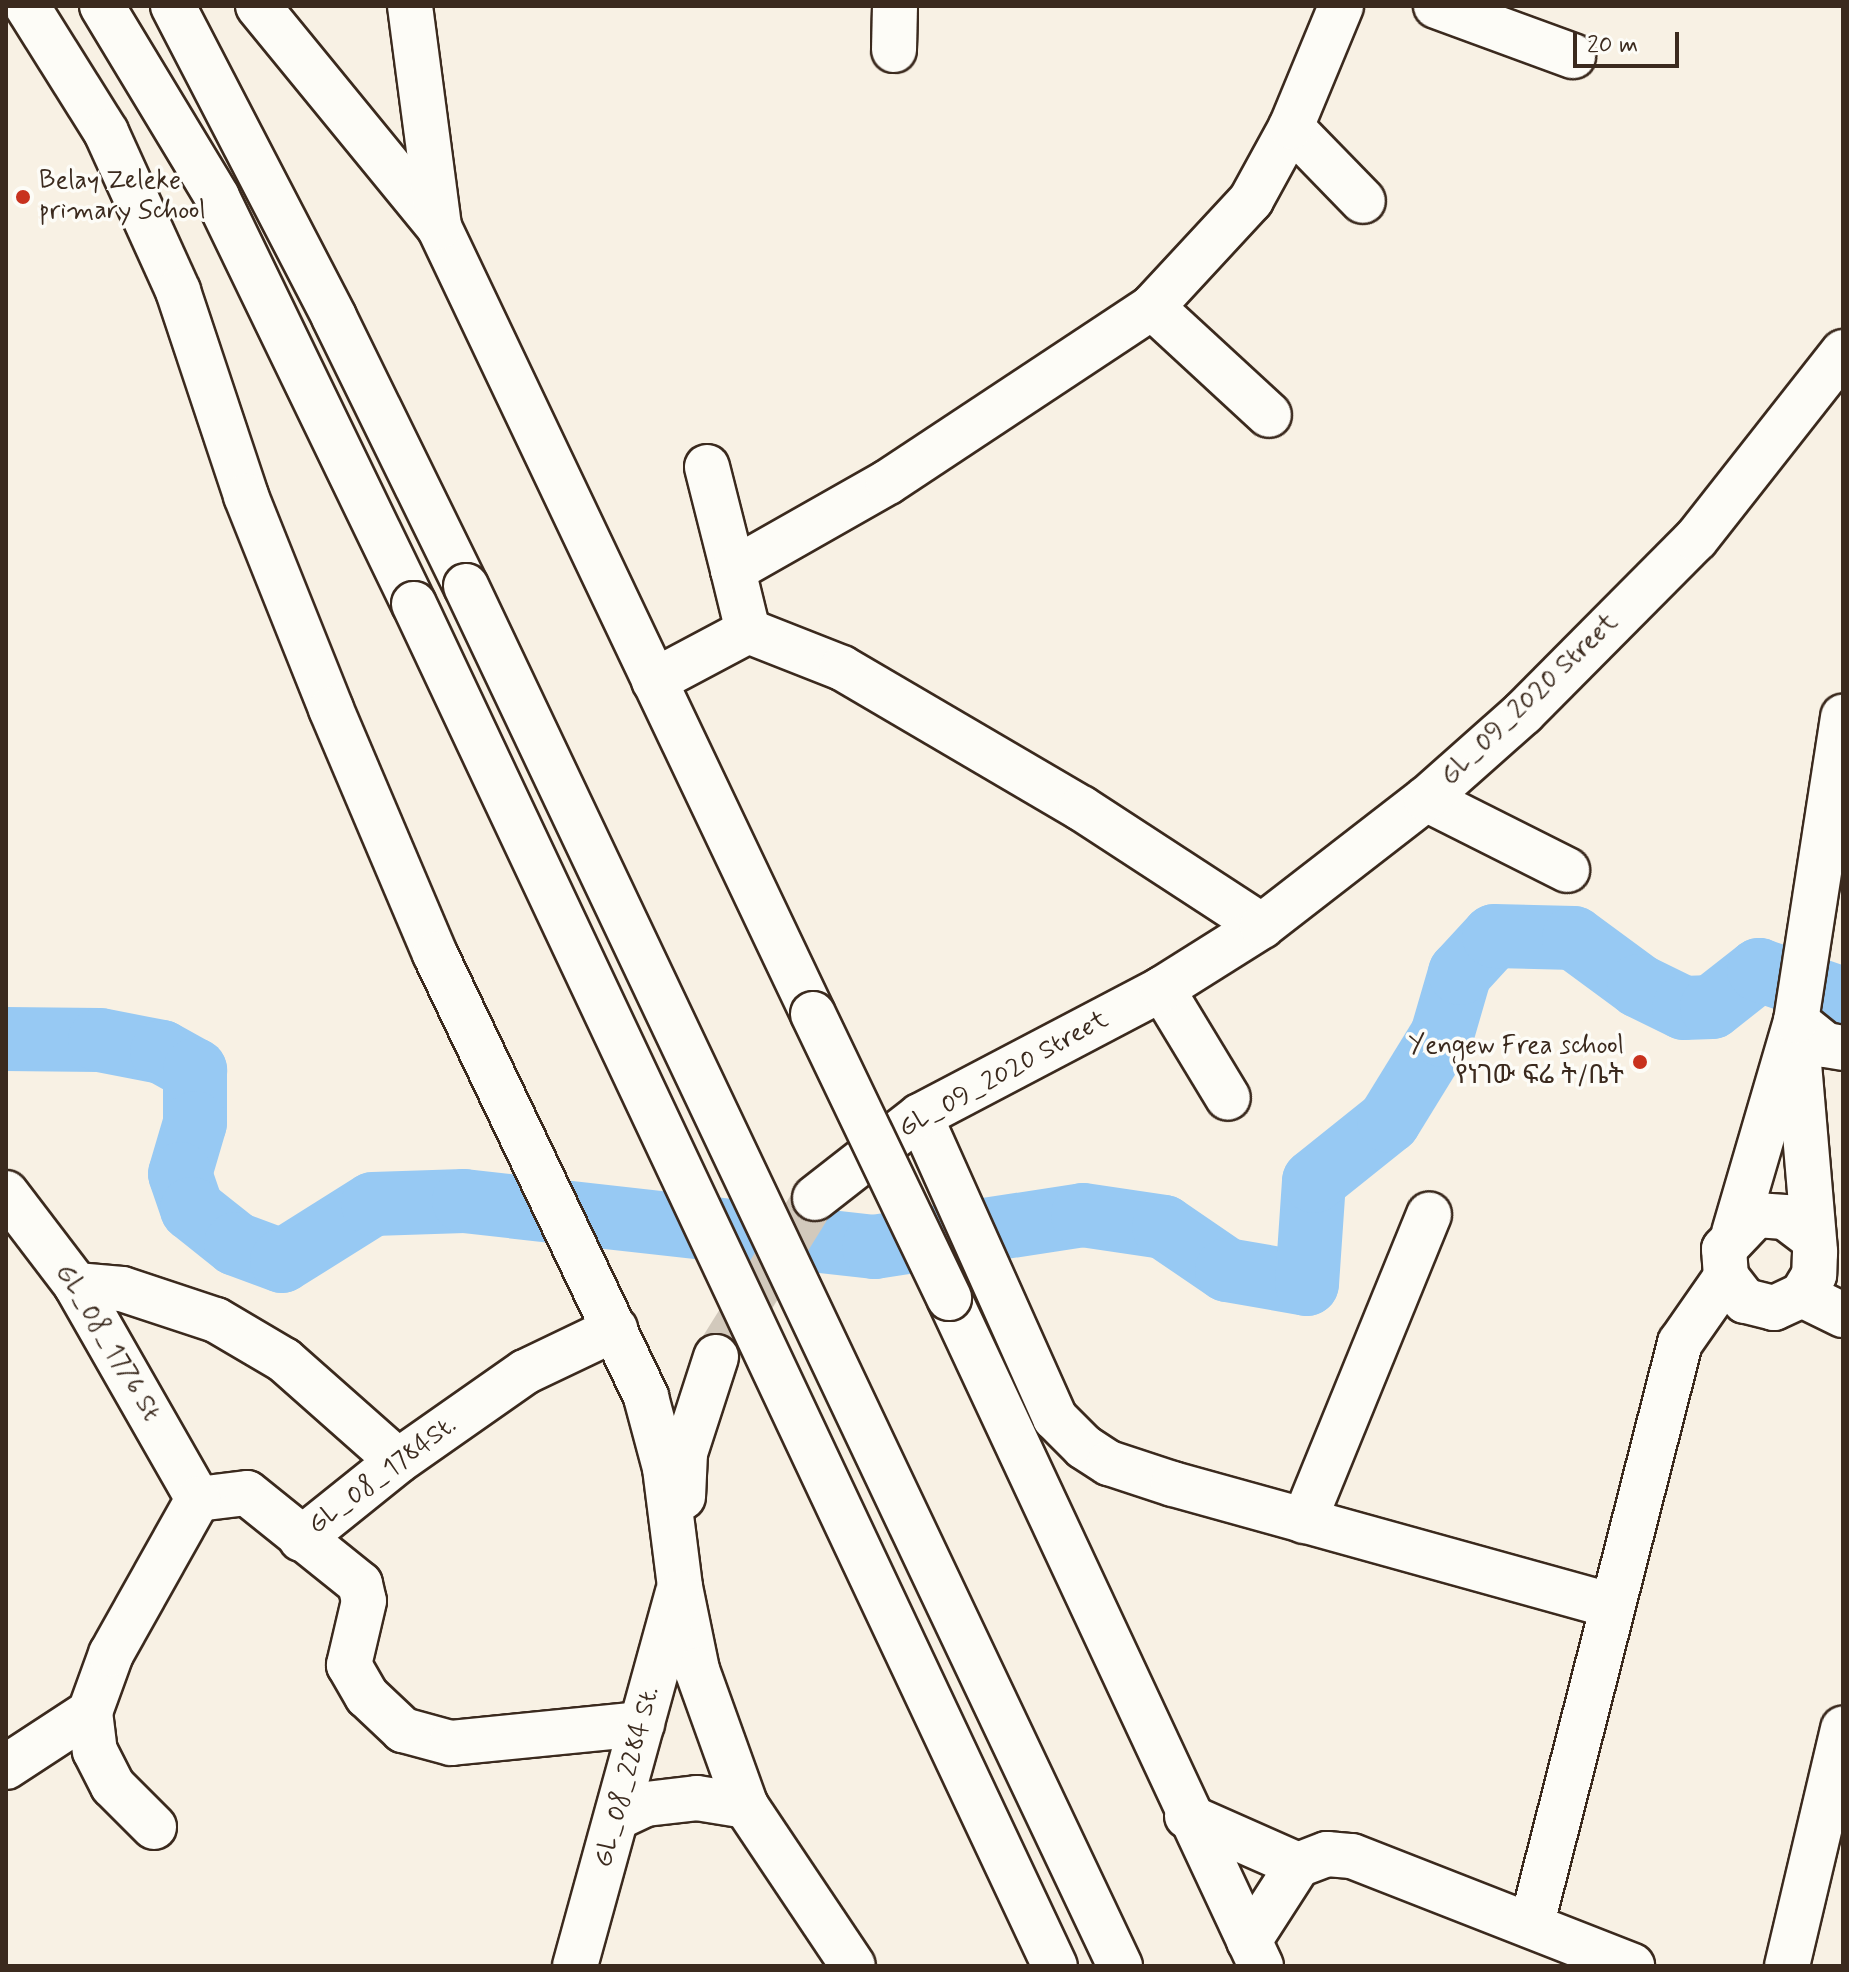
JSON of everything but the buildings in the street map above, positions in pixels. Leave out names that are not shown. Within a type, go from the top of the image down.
[{"type":"main road","points":[[27,6],[106,132],[178,291],[246,496],[331,709],[435,954],[646,1397],[665,1468],[680,1587],[697,1670],[746,1806],[853,1966]]},
{"type":"main road","points":[[102,6],[217,197],[414,604],[1055,1966]]},
{"type":"main road","points":[[173,6],[334,317],[466,586],[1120,1966]]},
{"type":"main road","points":[[258,6],[439,227],[949,1298],[1187,1816],[1255,1954]]},
{"type":"main road","points":[[410,6],[439,227]]},
{"type":"main road","points":[[894,50],[895,6]]},
{"type":"main road","points":[[733,570],[888,482],[1152,307],[1251,200],[1291,127],[1341,6]]},
{"type":"main road","points":[[1436,6],[1573,56]]},
{"type":"main road","points":[[1291,127],[1363,201]]},
{"type":"main road","points":[[1152,307],[1269,415]]},
{"type":"main road","name":"GL_09_2020 Street","points":[[815,1198],[920,1116],[1162,989],[1262,926],[1426,799],[1523,713],[1696,539],[1843,352]]},
{"type":"main road","points":[[707,467],[748,631]]},
{"type":"main road","points":[[654,681],[748,631],[842,668],[1081,808],[1262,926]]},
{"type":"main road","points":[[1796,1021],[1814,1275],[1802,1295],[1774,1308],[1745,1301],[1726,1277],[1724,1249],[1734,1233],[1796,1021],[1804,966],[1833,831],[1843,717]]},
{"type":"main road","points":[[1426,799],[1567,870]]},
{"type":"main road","points":[[1162,989],[1228,1098]]},
{"type":"main road","points":[[1796,1021],[1826,1045],[1843,1048]]},
{"type":"main road","points":[[920,1116],[1055,1418],[1069,1434],[1109,1463],[1304,1521],[1612,1606]]},
{"type":"main road","name":"GL_08_1776 St","points":[[6,1193],[76,1285],[198,1499]]},
{"type":"main road","points":[[1304,1521],[1429,1214]]},
{"type":"main road","points":[[1734,1233],[1756,1215],[1785,1217],[1813,1238]]},
{"type":"main road","points":[[1532,1923],[1680,1343],[1726,1277]]},
{"type":"main road","points":[[76,1285],[122,1289],[216,1320],[284,1360],[398,1461]]},
{"type":"main road","points":[[1802,1295],[1843,1315]]},
{"type":"main road","name":"GL_08_1784St.","points":[[198,1499],[247,1493],[301,1539],[398,1461],[525,1372],[615,1329]]},
{"type":"main road","points":[[680,1587],[685,1453],[699,1397],[716,1357]]},
{"type":"main road","points":[[646,1397],[668,1411],[687,1407],[699,1397]]},
{"type":"main road","points":[[154,1827],[113,1786],[95,1751],[90,1712],[111,1654],[198,1499]]},
{"type":"main road","points":[[301,1539],[360,1584],[364,1601],[349,1665],[367,1696],[403,1730],[451,1743],[642,1724]]},
{"type":"main road","name":"GL_08_2284 St.","points":[[575,1966],[632,1811],[642,1724],[680,1587]]},
{"type":"main road","points":[[6,1767],[90,1712]]},
{"type":"main road","points":[[1787,1966],[1843,1729]]},
{"type":"main road","points":[[632,1811],[697,1798],[746,1806]]},
{"type":"main road","points":[[1187,1816],[1298,1865]]},
{"type":"main road","points":[[1255,1954],[1298,1865],[1327,1854],[1352,1856],[1532,1923],[1632,1966]]},
{"type":"waterway","points":[[6,1039],[100,1040],[162,1052],[195,1070],[195,1123],[180,1174],[192,1209],[236,1244],[282,1261],[373,1204],[464,1201],[874,1247],[1083,1215],[1164,1227],[1227,1270],[1307,1284],[1314,1181],[1389,1121],[1442,1035],[1460,973],[1494,936],[1574,938],[1639,986],[1684,1008],[1712,1007],[1759,970],[1843,999]]},
{"type":"tunnel","points":[[716,1357],[815,1198]]},
{"type":"place","name":"Belay Zeleke primary School","points":[[23,197]]},
{"type":"place","name":"Yengew Frea school የነገው ፍሬ ት/ቤት","points":[[1640,1062]]}]
